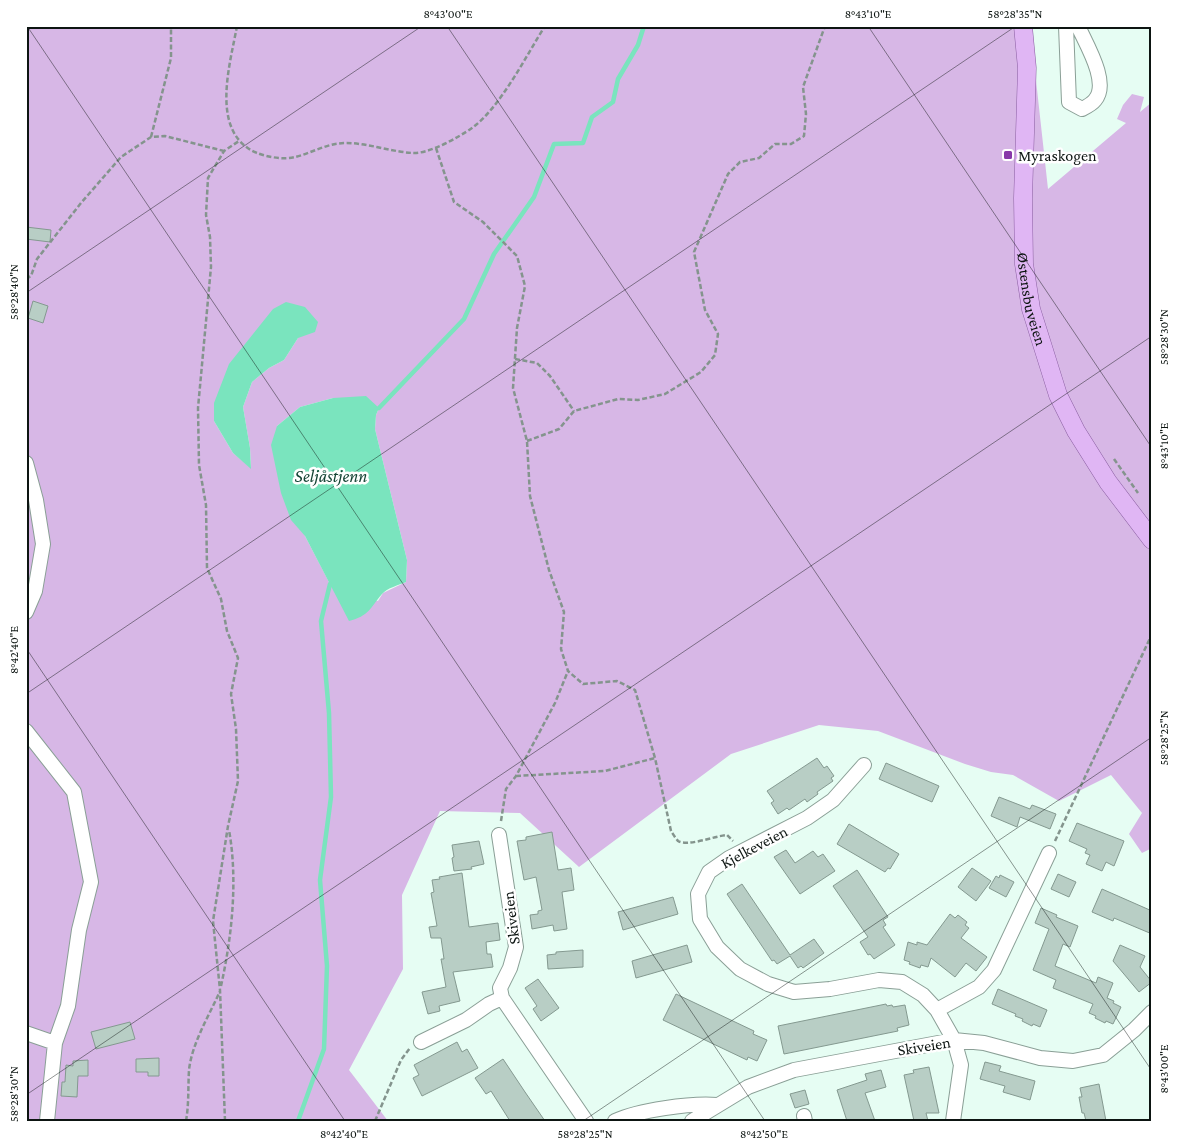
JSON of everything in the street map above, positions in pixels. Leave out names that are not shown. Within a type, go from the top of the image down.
[{"type":"main road","name":"Østensbuveien","points":[[1022,26],[1028,68],[1023,198],[1024,264],[1031,309],[1058,394],[1076,431],[1108,482],[1152,540]]},
{"type":"street","points":[[1066,26],[1070,102],[1082,110],[1095,101],[1100,89],[1098,71],[1078,26]]},
{"type":"street","points":[[26,464],[36,500],[44,544],[35,591],[26,612]]},
{"type":"street","points":[[26,730],[74,792],[91,882],[79,930],[68,1006],[56,1043],[47,1121]]},
{"type":"street","name":"Kjelkeveien","points":[[864,765],[833,800],[807,818],[729,858],[709,872],[698,894],[700,919],[716,947],[740,969],[768,984],[794,992],[830,990],[879,980],[902,982],[923,995],[937,1010],[954,1040],[961,1065],[953,1121]]},
{"type":"street","name":"Skiveien","points":[[499,835],[516,947],[510,968],[500,988],[502,998]]},
{"type":"street","points":[[937,1010],[979,987],[994,970],[1049,853]]},
{"type":"street","points":[[421,1042],[466,1020],[489,1004],[502,998],[586,1121]]},
{"type":"street","name":"Skiveien","points":[[692,1121],[748,1087],[794,1070],[954,1040],[984,1043],[1040,1058],[1073,1061],[1102,1055],[1134,1030],[1152,1012]]},
{"type":"street","points":[[26,1033],[56,1043]]},
{"type":"street","points":[[615,1121],[627,1115],[668,1108],[718,1105]]},
{"type":"path","points":[[150,137],[171,58],[171,26]]},
{"type":"path","points":[[237,26],[228,78],[226,112],[235,137],[249,150],[265,156],[294,158],[324,146],[346,143],[382,147],[414,154],[436,148],[472,128],[490,112],[544,26]]},
{"type":"path","points":[[527,441],[559,429],[574,410],[618,399],[638,400],[665,394],[701,372],[715,355],[718,334],[705,310],[694,252],[728,174],[740,162],[759,158],[774,144],[791,144],[804,136],[806,114],[803,87],[825,26]]},
{"type":"path","points":[[26,279],[31,276],[37,259],[80,202],[121,157],[150,137],[165,136],[224,151]]},
{"type":"path","points":[[226,1121],[220,990],[213,921],[228,826],[238,780],[236,729],[231,694],[238,658],[227,631],[221,599],[207,568],[206,505],[199,464],[198,408],[211,266],[210,237],[206,215],[208,178],[224,151],[239,141]]},
{"type":"path","points":[[436,148],[454,202],[483,222],[517,256],[525,286],[517,328],[513,388],[527,441],[530,496],[549,570],[564,612],[561,650],[568,671],[583,684],[617,680],[635,690],[655,758],[671,831],[678,841],[690,844],[715,836],[727,835],[741,852]]},
{"type":"path","points":[[515,359],[537,363],[550,376],[574,410]]},
{"type":"path","points":[[1109,453],[1141,498]]},
{"type":"path","points":[[1049,853],[1152,634]]},
{"type":"path","points":[[499,835],[506,789],[516,776],[555,703],[568,671]]},
{"type":"path","points":[[516,776],[605,771],[655,758]]},
{"type":"path","points":[[186,1121],[189,1102],[189,1070],[193,1050],[220,990],[228,956],[234,891],[234,856],[228,826]]},
{"type":"path","points":[[375,1121],[401,1060],[410,1048],[421,1042]]},
{"type":"shaded area","points":[[26,26],[1030,26],[1048,189],[1126,123],[1117,119],[1123,105],[1132,94],[1144,97],[1140,112],[1152,102],[1152,848],[1142,853],[1129,834],[1142,813],[1111,775],[1059,801],[1013,775],[991,772],[965,764],[878,731],[819,725],[731,754],[579,867],[520,813],[440,811],[402,895],[403,969],[349,1070],[388,1121],[26,1121]],"holes":[[[305,307],[298,338],[284,360],[269,368],[252,382],[243,407],[250,448],[251,468],[233,453],[214,421]],[[333,398],[379,408],[376,415],[375,429],[407,560],[406,582],[383,593],[378,601],[330,584],[305,536],[277,426],[300,407]]]},
{"type":"water","points":[[286,302],[305,307],[318,322],[315,332],[298,338],[284,360],[269,368],[252,382],[243,407],[250,448],[251,469],[233,453],[214,421],[214,403],[229,364],[273,309]]},
{"type":"water","name":"Seljåstjenn","points":[[366,396],[379,408],[376,415],[375,429],[407,560],[406,582],[387,590],[365,614],[349,621],[305,536],[291,520],[281,493],[271,445],[277,426],[300,407],[333,398]]},
{"type":"building","points":[[26,227],[51,230],[50,242],[26,239]]},
{"type":"building","points":[[33,301],[48,306],[43,323],[28,318]]},
{"type":"building","points":[[817,758],[824,768],[827,766],[834,776],[831,778],[833,781],[807,802],[805,799],[789,810],[787,808],[778,814],[771,803],[774,801],[767,791]]},
{"type":"building","points":[[886,763],[939,786],[932,802],[879,779]]},
{"type":"building","points":[[999,797],[1030,809],[1032,805],[1056,814],[1050,829],[1020,817],[1017,827],[991,816]]},
{"type":"building","points":[[1077,823],[1124,841],[1114,866],[1106,862],[1102,871],[1086,864],[1090,855],[1085,853],[1087,849],[1069,841]]},
{"type":"building","points":[[849,824],[899,854],[890,869],[888,868],[885,872],[837,844]]},
{"type":"building","points":[[552,832],[558,870],[571,868],[574,890],[562,892],[567,929],[554,931],[553,925],[532,929],[530,915],[538,914],[538,911],[542,910],[536,877],[524,880],[517,841],[526,840],[526,837]]},
{"type":"building","points":[[479,841],[484,864],[471,867],[472,869],[454,871],[452,845]]},
{"type":"building","points":[[786,850],[795,863],[813,851],[818,857],[823,854],[835,871],[800,894],[774,857]]},
{"type":"building","points":[[972,868],[991,881],[976,901],[958,887]]},
{"type":"building","points":[[857,870],[888,917],[883,920],[886,925],[883,927],[895,945],[874,959],[870,954],[868,955],[860,942],[868,937],[833,886]]},
{"type":"building","points":[[462,873],[469,927],[498,923],[500,940],[486,942],[487,954],[491,954],[493,967],[453,972],[460,1001],[439,1006],[440,1011],[428,1014],[422,992],[446,987],[441,959],[444,959],[441,938],[431,938],[429,927],[437,926],[431,893],[434,892],[432,880]]},
{"type":"building","points":[[1058,874],[1076,882],[1069,897],[1051,889]]},
{"type":"building","points":[[1000,875],[1014,882],[1006,897],[989,888],[996,876],[999,878]]},
{"type":"building","points":[[742,884],[790,955],[814,939],[824,953],[803,968],[801,966],[798,968],[790,956],[777,964],[774,960],[772,961],[727,894]]},
{"type":"building","points":[[1102,889],[1152,911],[1152,934],[1114,918],[1113,921],[1092,912]]},
{"type":"building","points":[[673,897],[678,914],[623,930],[618,912]]},
{"type":"building","points":[[1041,908],[1057,915],[1056,917],[1078,926],[1070,947],[1063,944],[1055,966],[1096,983],[1098,977],[1113,983],[1107,998],[1121,1007],[1113,1024],[1106,1021],[1105,1023],[1089,1013],[1093,1004],[1053,988],[1056,980],[1033,970],[1049,929],[1035,923]]},
{"type":"building","points":[[950,914],[955,918],[958,915],[967,922],[965,925],[969,928],[961,938],[987,957],[976,971],[966,963],[955,977],[931,958],[928,967],[921,965],[920,968],[904,960],[908,942],[917,945],[917,942],[927,945]]},
{"type":"building","points":[[687,945],[692,962],[636,978],[632,961]]},
{"type":"building","points":[[1120,945],[1145,956],[1140,967],[1152,982],[1139,992],[1113,961]]},
{"type":"building","points":[[583,950],[583,967],[548,969],[547,955],[556,954],[556,952]]},
{"type":"building","points":[[538,979],[559,1008],[541,1021],[533,1009],[537,1006],[525,988]]},
{"type":"building","points":[[998,989],[1047,1010],[1040,1027],[1033,1024],[1032,1026],[1015,1016],[1016,1014],[992,1004]]},
{"type":"building","points":[[676,994],[754,1031],[753,1034],[767,1040],[757,1061],[748,1057],[747,1060],[663,1020]]},
{"type":"building","points":[[886,1004],[893,1007],[905,1005],[909,1025],[897,1028],[898,1031],[784,1054],[778,1026]]},
{"type":"building","points":[[130,1022],[135,1039],[96,1049],[91,1032]]},
{"type":"building","points":[[457,1042],[462,1052],[467,1049],[478,1068],[422,1096],[413,1078],[419,1075],[414,1065]]},
{"type":"building","points":[[159,1058],[159,1076],[148,1076],[148,1072],[136,1072],[136,1059]]},
{"type":"building","points":[[503,1059],[545,1121],[510,1121],[491,1091],[486,1094],[475,1078]]},
{"type":"building","points":[[88,1060],[88,1076],[78,1076],[77,1097],[61,1096],[62,1082],[65,1082],[66,1065],[73,1066],[73,1061]]},
{"type":"building","points":[[985,1062],[1001,1066],[999,1071],[1035,1081],[1030,1100],[1003,1092],[1005,1086],[980,1079]]},
{"type":"building","points":[[929,1067],[939,1113],[926,1113],[928,1121],[914,1121],[904,1075],[914,1073],[913,1070]]},
{"type":"building","points":[[881,1070],[886,1087],[865,1093],[875,1121],[847,1121],[837,1090],[867,1080],[865,1074]]},
{"type":"building","points":[[1099,1084],[1106,1121],[1086,1121],[1084,1113],[1082,1113],[1079,1097],[1082,1097],[1080,1088]]},
{"type":"building","points":[[805,1090],[809,1104],[795,1108],[790,1094]]},
{"type":"waterway","points":[[379,408],[464,319],[494,254],[534,197],[554,144],[583,143],[592,117],[613,102],[618,79],[638,45],[644,26]]},
{"type":"waterway","points":[[298,1121],[324,1049],[327,966],[320,880],[331,797],[329,713],[321,621],[330,584]]},
{"type":"place","name":"Myraskogen","points":[[1008,155]]}]
